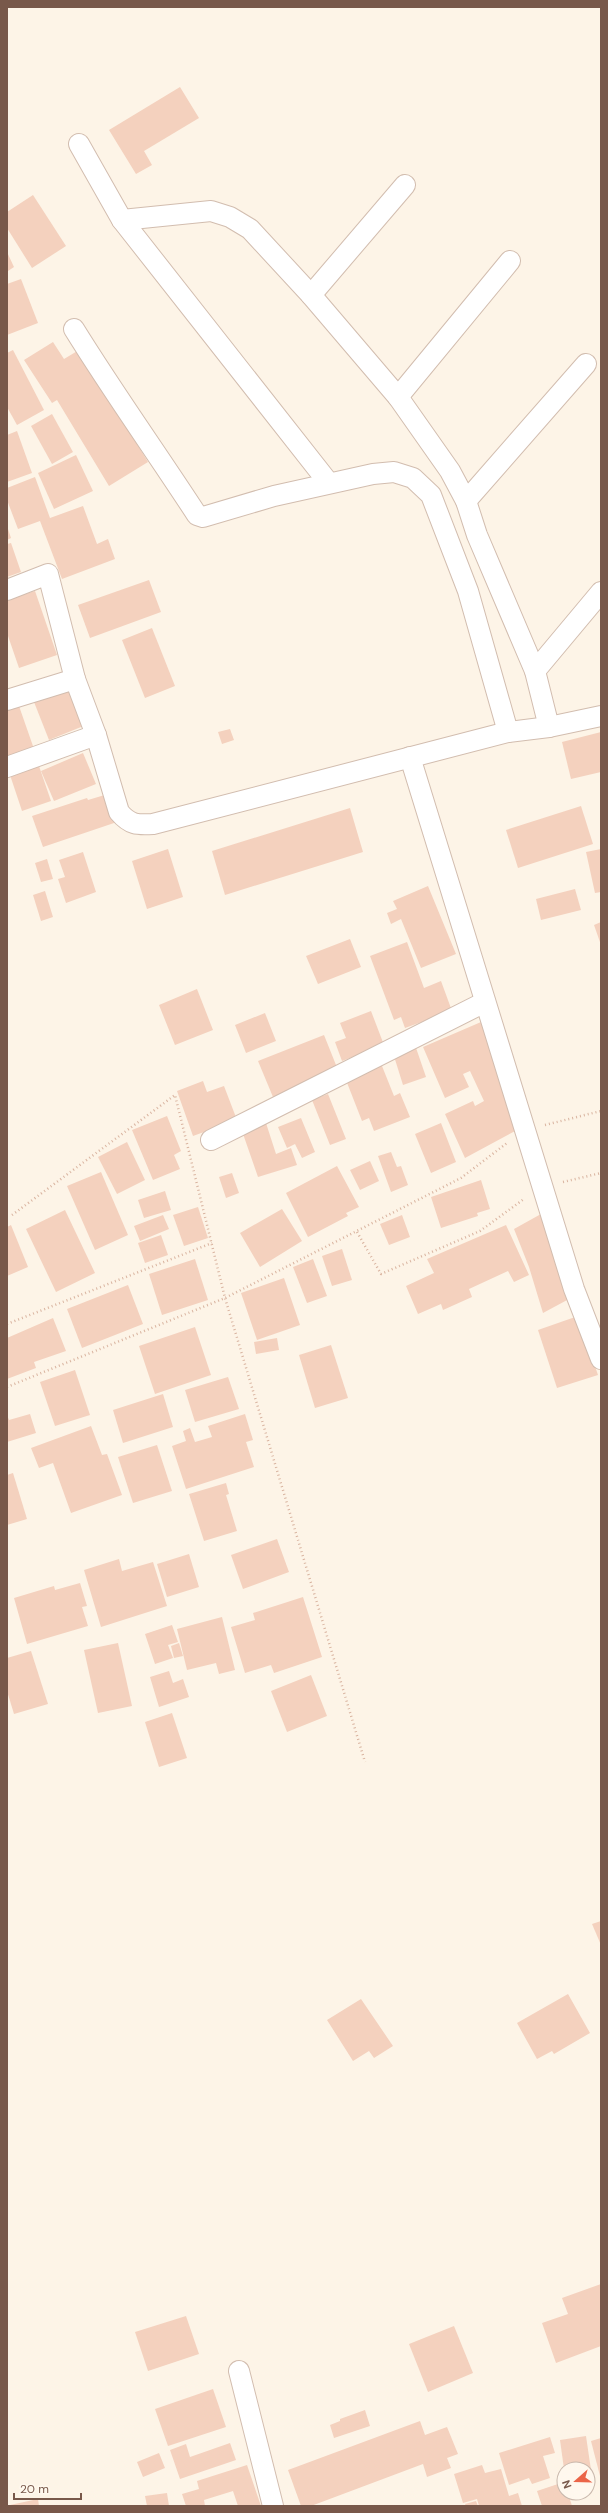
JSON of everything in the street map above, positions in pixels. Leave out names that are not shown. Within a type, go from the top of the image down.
[{"type":"street","points":[[79,144],[122,220],[328,482]]},
{"type":"street","points":[[311,295],[405,185]]},
{"type":"street","points":[[122,220],[211,211],[230,217],[250,229],[311,295],[398,397],[450,471],[466,501],[477,535],[535,671],[549,727]]},
{"type":"street","points":[[398,397],[510,260]]},
{"type":"street","points":[[74,329],[116,398],[174,478],[196,515],[203,517],[274,496],[314,488],[328,482],[394,472],[413,478],[431,495],[468,591],[508,732]]},
{"type":"street","points":[[466,501],[586,364]]},
{"type":"street","points":[[7,590],[48,574],[75,679],[96,736],[119,812],[127,821],[134,825],[153,824],[508,732],[549,727],[601,716]]},
{"type":"street","points":[[535,671],[601,592]]},
{"type":"street","points":[[7,700],[75,679]]},
{"type":"street","points":[[7,767],[96,736]]},
{"type":"street","points":[[410,757],[574,1289],[601,1359]]},
{"type":"street","points":[[211,1140],[485,1002]]},
{"type":"street","points":[[240,2371],[272,2506]]},
{"type":"path","points":[[12,1215],[175,1095],[212,1242],[224,1298],[365,1762]]},
{"type":"path","points":[[7,1387],[224,1298],[357,1232],[461,1178],[524,1130],[601,1111]]},
{"type":"path","points":[[357,1232],[381,1274],[480,1231],[542,1187],[601,1172]]},
{"type":"path","points":[[7,1324],[212,1242]]},
{"type":"building","points":[[180,87],[199,118],[144,151],[152,165],[136,174],[109,130]]},
{"type":"building","points":[[33,195],[66,246],[32,268],[7,228],[7,212]]},
{"type":"building","points":[[7,252],[14,267],[8,271],[7,268]]},
{"type":"building","points":[[21,279],[38,323],[7,335],[7,284]]},
{"type":"building","points":[[53,342],[64,359],[79,350],[148,462],[109,486],[57,400],[52,403],[24,360]]},
{"type":"building","points":[[13,350],[44,410],[17,425],[7,407],[7,353]]},
{"type":"building","points":[[52,414],[73,452],[52,464],[31,426]]},
{"type":"building","points":[[17,431],[32,473],[7,482],[7,435]]},
{"type":"building","points":[[76,455],[93,491],[54,509],[38,473]]},
{"type":"building","points":[[35,477],[50,518],[83,506],[97,544],[108,539],[115,559],[62,579],[40,521],[18,529],[7,500],[7,488]]},
{"type":"building","points":[[7,526],[11,538],[7,540]]},
{"type":"building","points":[[11,543],[21,572],[7,577],[7,544]]},
{"type":"building","points":[[149,580],[161,612],[90,638],[78,605]]},
{"type":"building","points":[[35,591],[57,655],[19,668],[7,633],[7,600]]},
{"type":"building","points":[[152,628],[175,686],[145,698],[122,640]]},
{"type":"building","points":[[71,687],[86,725],[49,740],[34,702]]},
{"type":"building","points":[[19,706],[34,749],[7,759],[7,710]]},
{"type":"building","points":[[230,729],[234,740],[222,744],[218,732]]},
{"type":"building","points":[[601,732],[601,772],[571,779],[562,742]]},
{"type":"building","points":[[83,753],[96,784],[54,801],[41,771]]},
{"type":"building","points":[[39,766],[51,801],[22,811],[10,775]]},
{"type":"building","points":[[108,794],[117,822],[43,847],[32,816],[87,798],[88,800]]},
{"type":"building","points":[[581,806],[593,844],[518,868],[506,830]]},
{"type":"building","points":[[350,808],[363,852],[225,895],[212,851]]},
{"type":"building","points":[[168,849],[183,897],[147,909],[132,861]]},
{"type":"building","points":[[601,849],[601,892],[595,893],[586,852]]},
{"type":"building","points":[[83,852],[96,892],[66,903],[58,879],[65,877],[59,860]]},
{"type":"building","points":[[47,859],[53,879],[41,882],[35,863]]},
{"type":"building","points":[[428,886],[456,954],[421,968],[401,919],[391,924],[387,913],[397,909],[393,901]]},
{"type":"building","points":[[575,889],[581,910],[541,920],[536,899]]},
{"type":"building","points":[[45,891],[53,917],[41,921],[33,895]]},
{"type":"building","points":[[601,922],[601,945],[594,925]]},
{"type":"building","points":[[350,939],[361,967],[318,984],[306,956]]},
{"type":"building","points":[[407,942],[424,988],[441,981],[452,1011],[405,1028],[401,1017],[394,1020],[370,956]]},
{"type":"building","points":[[197,989],[213,1030],[175,1045],[159,1005]]},
{"type":"building","points":[[371,1011],[384,1045],[342,1061],[335,1042],[346,1038],[340,1023]]},
{"type":"building","points":[[265,1013],[276,1041],[246,1053],[235,1025]]},
{"type":"building","points":[[481,1022],[517,1130],[465,1158],[445,1114],[473,1101],[475,1106],[484,1101],[470,1071],[463,1074],[469,1087],[445,1098],[423,1047]]},
{"type":"building","points":[[324,1035],[338,1070],[273,1097],[258,1061]]},
{"type":"building","points":[[415,1045],[426,1077],[403,1085],[393,1053]]},
{"type":"building","points":[[380,1061],[394,1096],[400,1093],[410,1117],[374,1131],[369,1118],[362,1121],[344,1075]]},
{"type":"building","points":[[203,1081],[207,1092],[224,1086],[237,1120],[193,1136],[177,1091]]},
{"type":"building","points":[[328,1094],[346,1139],[330,1145],[312,1100]]},
{"type":"building","points":[[167,1116],[181,1151],[174,1155],[180,1169],[153,1180],[132,1130]]},
{"type":"building","points":[[301,1118],[315,1152],[302,1158],[295,1144],[287,1148],[278,1127]]},
{"type":"building","points":[[266,1123],[276,1154],[291,1148],[297,1165],[258,1177],[242,1131]]},
{"type":"building","points":[[441,1123],[456,1162],[431,1173],[415,1134]]},
{"type":"building","points":[[127,1142],[145,1180],[117,1194],[98,1157]]},
{"type":"building","points":[[391,1152],[397,1167],[401,1166],[408,1185],[391,1192],[378,1156]]},
{"type":"building","points":[[370,1161],[379,1181],[360,1190],[350,1170]]},
{"type":"building","points":[[337,1166],[359,1207],[346,1213],[348,1216],[308,1237],[286,1193]]},
{"type":"building","points":[[101,1172],[128,1235],[95,1250],[67,1186]]},
{"type":"building","points":[[232,1173],[239,1193],[226,1198],[219,1177]]},
{"type":"building","points":[[481,1180],[490,1209],[477,1213],[478,1216],[441,1228],[431,1197]]},
{"type":"building","points":[[165,1191],[171,1210],[144,1218],[138,1200]]},
{"type":"building","points":[[198,1207],[208,1238],[184,1246],[173,1215]]},
{"type":"building","points":[[282,1209],[302,1241],[260,1267],[240,1233]]},
{"type":"building","points":[[65,1210],[95,1273],[56,1292],[26,1229]]},
{"type":"building","points":[[541,1214],[569,1299],[543,1313],[529,1267],[514,1229]]},
{"type":"building","points":[[163,1215],[169,1229],[140,1241],[134,1226]]},
{"type":"building","points":[[402,1215],[410,1237],[389,1245],[380,1224]]},
{"type":"building","points":[[11,1225],[28,1267],[7,1276],[7,1227]]},
{"type":"building","points":[[506,1225],[529,1275],[514,1282],[508,1271],[469,1289],[472,1297],[443,1310],[441,1304],[418,1314],[406,1286],[434,1273],[427,1259]]},
{"type":"building","points":[[161,1235],[168,1255],[145,1263],[138,1243]]},
{"type":"building","points":[[342,1249],[352,1280],[332,1286],[322,1256]]},
{"type":"building","points":[[195,1259],[208,1300],[162,1315],[149,1274]]},
{"type":"building","points":[[313,1259],[327,1296],[307,1303],[293,1267]]},
{"type":"building","points":[[284,1278],[300,1325],[257,1340],[241,1293]]},
{"type":"building","points":[[128,1285],[143,1324],[82,1348],[67,1309]]},
{"type":"building","points":[[578,1316],[598,1375],[557,1388],[538,1330]]},
{"type":"building","points":[[53,1318],[66,1351],[34,1362],[36,1368],[7,1379],[7,1338]]},
{"type":"building","points":[[195,1327],[211,1375],[155,1394],[139,1346]]},
{"type":"building","points":[[277,1338],[279,1350],[256,1354],[254,1342]]},
{"type":"building","points":[[331,1345],[348,1398],[315,1408],[299,1355]]},
{"type":"building","points":[[75,1370],[90,1415],[55,1426],[40,1382]]},
{"type":"building","points":[[228,1377],[239,1409],[195,1422],[185,1390]]},
{"type":"building","points":[[163,1394],[173,1427],[123,1443],[113,1410]]},
{"type":"building","points":[[30,1414],[36,1433],[7,1442],[7,1415],[9,1420]]},
{"type":"building","points":[[245,1414],[253,1440],[246,1442],[254,1467],[186,1489],[172,1446],[186,1441],[183,1431],[190,1428],[195,1442],[212,1437],[208,1426]]},
{"type":"building","points":[[91,1426],[102,1455],[107,1454],[122,1495],[71,1513],[53,1463],[39,1468],[31,1448]]},
{"type":"building","points":[[157,1445],[172,1491],[133,1503],[118,1457]]},
{"type":"building","points":[[13,1473],[27,1519],[7,1525],[7,1475]]},
{"type":"building","points":[[226,1483],[229,1494],[226,1495],[237,1531],[204,1541],[189,1494]]},
{"type":"building","points":[[277,1539],[289,1572],[243,1589],[231,1555]]},
{"type":"building","points":[[189,1554],[199,1587],[167,1597],[157,1564]]},
{"type":"building","points":[[119,1559],[122,1571],[153,1562],[167,1606],[101,1627],[84,1570]]},
{"type":"building","points":[[80,1583],[87,1606],[82,1607],[88,1626],[27,1644],[14,1598],[54,1586],[55,1590]]},
{"type":"building","points":[[303,1597],[322,1657],[274,1673],[271,1665],[245,1673],[231,1627],[255,1620],[253,1613]]},
{"type":"building","points":[[222,1617],[235,1670],[219,1674],[216,1663],[187,1670],[177,1629]]},
{"type":"building","points":[[172,1625],[178,1642],[168,1645],[173,1658],[155,1664],[145,1634]]},
{"type":"building","points":[[118,1643],[132,1706],[98,1713],[84,1650]]},
{"type":"building","points":[[179,1643],[183,1656],[174,1658],[171,1646]]},
{"type":"building","points":[[31,1651],[48,1704],[14,1714],[7,1691],[7,1658]]},
{"type":"building","points":[[169,1671],[173,1683],[183,1679],[189,1697],[159,1707],[150,1677]]},
{"type":"building","points":[[311,1675],[327,1716],[287,1732],[271,1691]]},
{"type":"building","points":[[172,1713],[187,1758],[159,1767],[145,1722]]},
{"type":"building","points":[[601,1921],[601,1945],[592,1924]]},
{"type":"building","points":[[568,1994],[590,2033],[554,2054],[552,2051],[537,2059],[517,2023]]},
{"type":"building","points":[[361,1999],[393,2046],[374,2058],[369,2051],[353,2061],[327,2020]]},
{"type":"building","points":[[601,2284],[601,2346],[556,2363],[542,2323],[568,2314],[562,2298]]},
{"type":"building","points":[[186,2316],[199,2354],[148,2371],[135,2332]]},
{"type":"building","points":[[454,2326],[473,2373],[428,2392],[409,2344]]},
{"type":"building","points":[[213,2389],[226,2427],[168,2446],[155,2409]]},
{"type":"building","points":[[365,2410],[370,2426],[334,2438],[330,2425],[340,2421],[340,2419]]},
{"type":"building","points":[[420,2421],[425,2435],[447,2427],[458,2454],[447,2458],[451,2468],[427,2477],[423,2464],[311,2506],[301,2506],[288,2470]]},
{"type":"building","points":[[586,2436],[590,2461],[563,2461],[560,2440]]},
{"type":"building","points":[[550,2437],[555,2453],[543,2456],[550,2478],[532,2484],[529,2478],[509,2485],[499,2453]]},
{"type":"building","points":[[601,2438],[601,2476],[600,2476],[591,2441]]},
{"type":"building","points":[[230,2443],[236,2460],[180,2479],[170,2450],[186,2444],[190,2457]]},
{"type":"building","points":[[159,2453],[165,2468],[143,2477],[137,2462]]},
{"type":"building","points":[[247,2465],[261,2506],[238,2506],[233,2491],[204,2500],[205,2506],[186,2506],[182,2494],[199,2489],[197,2481]]},
{"type":"building","points":[[482,2465],[485,2473],[501,2469],[509,2496],[518,2493],[522,2506],[479,2506],[477,2499],[463,2503],[454,2474]]},
{"type":"building","points":[[556,2485],[556,2501],[570,2501],[572,2506],[542,2506],[537,2491]]},
{"type":"building","points":[[167,2493],[169,2506],[147,2506],[145,2496]]},
{"type":"building","points":[[38,2499],[39,2506],[10,2506],[10,2505]]},
{"type":"building","points":[[476,2501],[478,2506],[466,2506],[465,2504]]}]
